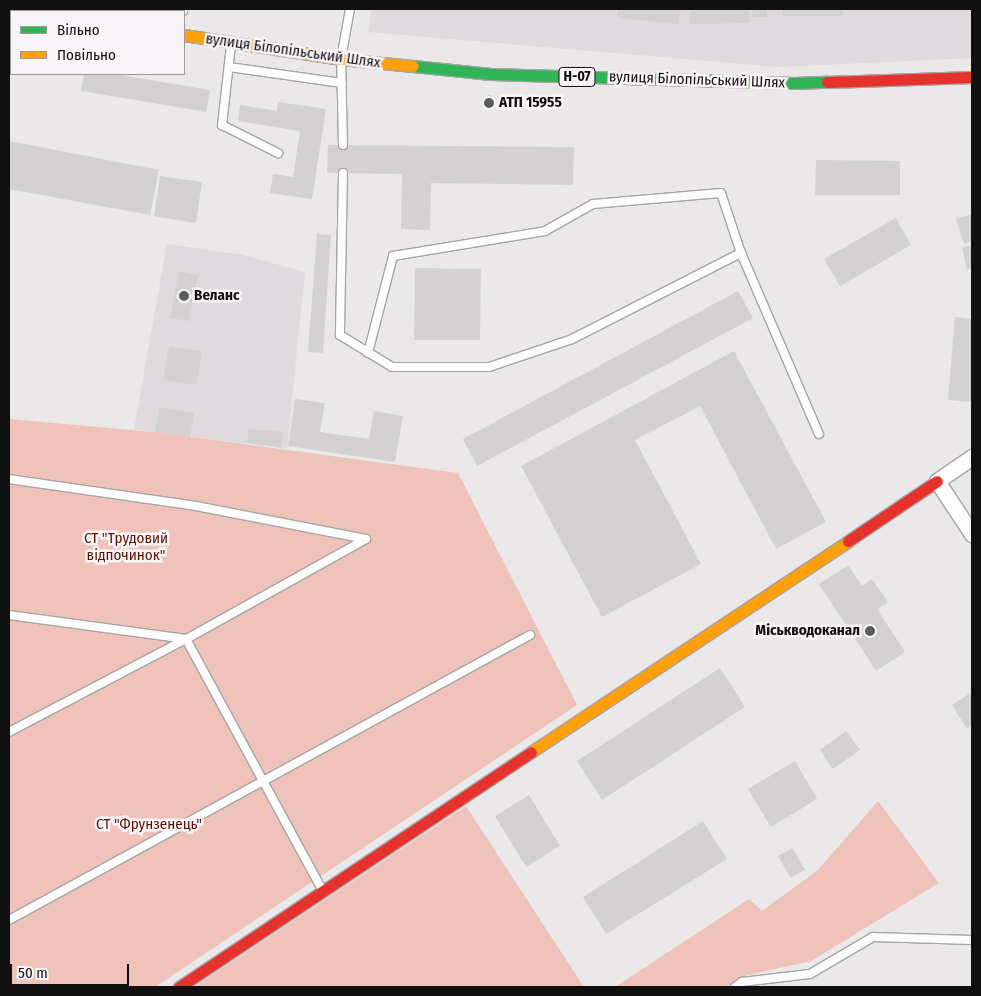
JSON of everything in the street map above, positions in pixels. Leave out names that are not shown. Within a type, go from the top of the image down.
[{"type":"street","name":"вулиця Білопільський Шлях","points":[[185,35],[341,59],[491,74],[794,83],[972,77]]},
{"type":"street","points":[[179,987],[972,457]]},
{"type":"street","points":[[937,481],[972,534]]},
{"type":"lane","points":[[343,145],[341,59],[350,9]]},
{"type":"lane","points":[[231,43],[222,125],[278,153]]},
{"type":"lane","points":[[229,67],[342,83]]},
{"type":"lane","points":[[343,173],[340,336],[392,367],[489,367],[572,340],[741,253]]},
{"type":"lane","points":[[368,353],[393,256],[546,231],[593,204],[721,193],[741,253],[819,434]]},
{"type":"lane","points":[[9,479],[196,506],[366,540],[186,639],[9,732]]},
{"type":"lane","points":[[9,616],[186,639]]},
{"type":"lane","points":[[9,920],[530,635]]},
{"type":"lane","points":[[186,639],[323,892]]},
{"type":"lane","points":[[735,987],[742,982],[810,974],[873,936],[972,940]]},
{"type":"shaded area","points":[[372,9],[972,9],[972,58],[778,67],[368,32]]},
{"type":"shaded area","points":[[167,244],[243,255],[305,272],[287,449],[134,429]]},
{"type":"green space","name":"СТ \"Фрунзенець\"","points":[[9,419],[155,432],[458,473],[577,705],[155,987],[9,987]]},
{"type":"green space","points":[[878,801],[939,883],[811,961],[740,977],[728,987],[615,987],[749,899],[762,911],[818,870]]},
{"type":"green space","points":[[466,806],[584,987],[194,987]]},
{"type":"building","points":[[618,9],[680,9],[679,24],[617,18]]},
{"type":"building","points":[[690,9],[749,9],[749,23],[690,24]]},
{"type":"building","points":[[752,9],[767,9],[767,17],[752,17]]},
{"type":"building","points":[[783,9],[843,9],[843,16],[783,16]]},
{"type":"building","points":[[84,75],[119,75],[210,90],[206,112],[81,91]]},
{"type":"building","points":[[278,102],[326,109],[312,199],[270,193],[273,174],[293,177],[300,131],[238,121],[240,105],[277,111]]},
{"type":"building","points":[[9,141],[159,170],[150,215],[9,189]]},
{"type":"building","points":[[328,145],[574,147],[573,185],[431,183],[430,230],[401,229],[402,174],[327,173]]},
{"type":"building","points":[[816,160],[900,161],[900,195],[815,195]]},
{"type":"building","points":[[160,176],[202,182],[196,223],[154,216]]},
{"type":"building","points":[[972,214],[972,241],[964,244],[956,219]]},
{"type":"building","points":[[896,218],[911,245],[840,286],[824,259]]},
{"type":"building","points":[[317,234],[331,235],[323,353],[308,352]]},
{"type":"building","points":[[972,245],[972,268],[967,270],[962,247]]},
{"type":"building","points":[[415,268],[481,269],[480,340],[414,340]]},
{"type":"building","name":"Веланс","points":[[179,271],[198,275],[189,321],[170,318]]},
{"type":"building","points":[[738,291],[753,318],[477,466],[463,439]]},
{"type":"building","points":[[955,317],[972,319],[972,402],[948,400]]},
{"type":"building","points":[[169,346],[202,351],[196,385],[163,380]]},
{"type":"building","points":[[734,351],[826,522],[776,549],[700,406],[635,440],[701,564],[602,617],[521,466]]},
{"type":"building","points":[[295,399],[325,403],[320,432],[369,439],[374,411],[403,416],[395,462],[288,446]]},
{"type":"building","points":[[159,407],[194,413],[190,437],[155,432]]},
{"type":"building","points":[[249,429],[283,432],[282,447],[247,443]]},
{"type":"building","name":"Міськводоканал","points":[[848,565],[862,586],[872,579],[888,602],[877,609],[905,652],[876,671],[819,584]]},
{"type":"building","points":[[720,668],[745,707],[602,800],[577,761]]},
{"type":"building","points":[[972,692],[972,725],[967,729],[952,705]]},
{"type":"building","points":[[846,731],[860,750],[833,769],[820,750]]},
{"type":"building","points":[[795,761],[817,799],[771,827],[748,789]]},
{"type":"building","points":[[529,795],[560,846],[526,867],[495,816]]},
{"type":"building","points":[[703,821],[727,859],[606,934],[583,897]]},
{"type":"building","points":[[792,848],[805,870],[791,878],[778,856]]},
{"type":"traffic: fast","points":[[413,66],[491,74],[794,83],[827,82]]},
{"type":"traffic: slow","points":[[30,9],[38,10]]},
{"type":"traffic: slow","points":[[185,35],[341,59],[413,66]]},
{"type":"traffic: slow","points":[[531,752],[848,541]]},
{"type":"traffic: jam","points":[[827,82],[972,77]]},
{"type":"traffic: jam","points":[[848,541],[937,481]]},
{"type":"traffic: jam","points":[[179,987],[531,752]]},
{"type":"place","name":"АТП 15955","points":[[489,103]]},
{"type":"place","name":"Веланс","points":[[184,296]]},
{"type":"place","name":"Міськводоканал","points":[[870,631]]},
{"type":"park label","name":"СТ \"Трудовий відпочинок\"","points":[[126,546]]}]
